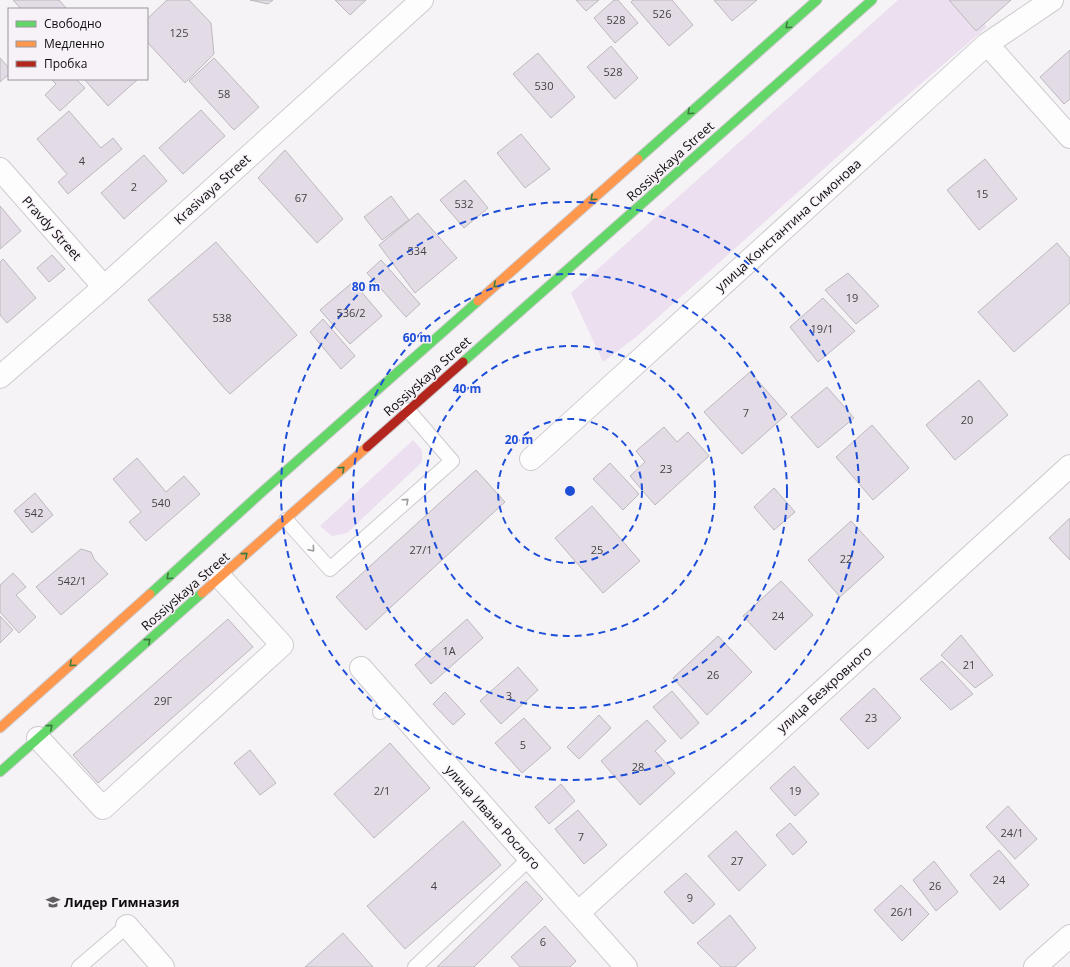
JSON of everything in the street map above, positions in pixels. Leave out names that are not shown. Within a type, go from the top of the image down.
[{"type":"main road","name":"Rossiyskaya Street","points":[[0,728],[274,482],[817,0]]},
{"type":"main road","name":"Rossiyskaya Street","points":[[0,772],[872,0]]},
{"type":"street","name":"Krasivaya Street","points":[[0,376],[104,286],[422,0]]},
{"type":"street","name":"улица Константина Симонова","points":[[531,459],[987,44],[1051,0]]},
{"type":"street","points":[[987,44],[1070,137]]},
{"type":"street","name":"Pravdy Street","points":[[0,169],[104,286]]},
{"type":"street","name":"улица Безкровного","points":[[578,913],[1070,466]]},
{"type":"street","points":[[38,738],[103,808],[282,645],[220,577]]},
{"type":"street","name":"улица Ивана Рослого","points":[[361,668],[385,707],[530,858],[626,967]]},
{"type":"street","points":[[127,926],[163,967]]},
{"type":"street","points":[[1035,967],[1070,936]]},
{"type":"lane","points":[[286,520],[330,569],[452,461],[408,410]]},
{"type":"lane","points":[[415,967],[530,858]]},
{"type":"lane","points":[[79,967],[127,926]]},
{"type":"shaded area","points":[[898,0],[975,0],[970,4],[987,27],[874,124],[636,337],[603,362],[571,293]]},
{"type":"shaded area","points":[[413,440],[422,450],[422,462],[347,533],[332,536],[320,526]]},
{"type":"building","points":[[13,0],[59,0],[66,8],[20,8]]},
{"type":"building","points":[[167,0],[189,0],[211,23],[214,54],[185,83],[148,43],[148,18]]},
{"type":"building","points":[[250,0],[273,0],[268,4]]},
{"type":"building","points":[[335,0],[366,0],[350,15]]},
{"type":"building","points":[[576,0],[599,0],[586,11]]},
{"type":"building","points":[[614,0],[618,0],[638,23],[615,43],[594,18]]},
{"type":"building","points":[[633,0],[672,0],[693,25],[669,46],[631,2]]},
{"type":"building","points":[[714,0],[757,0],[732,21]]},
{"type":"building","points":[[949,0],[1011,0],[976,31]]},
{"type":"building","points":[[611,46],[638,78],[615,99],[587,67]]},
{"type":"building","points":[[1070,50],[1070,99],[1064,104],[1040,77]]},
{"type":"building","points":[[538,53],[575,97],[551,118],[513,74]]},
{"type":"building","points":[[0,58],[8,67],[8,75],[0,82]]},
{"type":"building","points":[[214,58],[259,107],[234,130],[189,81]]},
{"type":"building","points":[[52,80],[77,80],[85,88],[60,111],[45,95],[56,84]]},
{"type":"building","points":[[85,80],[137,80],[108,106]]},
{"type":"building","points":[[201,110],[225,136],[183,174],[159,148]]},
{"type":"building","points":[[69,111],[101,148],[113,138],[122,149],[68,194],[58,182],[67,174],[37,139]]},
{"type":"building","points":[[521,134],[550,169],[525,188],[497,153]]},
{"type":"building","points":[[285,150],[343,219],[317,243],[258,178]]},
{"type":"building","points":[[144,155],[167,181],[124,219],[101,193]]},
{"type":"building","points":[[985,159],[1017,199],[979,230],[947,190]]},
{"type":"building","points":[[465,180],[488,208],[464,228],[440,200]]},
{"type":"building","points":[[391,196],[409,220],[382,240],[364,217]]},
{"type":"building","points":[[0,206],[21,231],[0,249]]},
{"type":"building","points":[[418,213],[457,258],[415,293],[379,245]]},
{"type":"building","points":[[216,242],[297,335],[230,394],[148,300]]},
{"type":"building","points":[[1057,243],[1070,258],[1070,303],[1014,352],[978,312]]},
{"type":"building","points":[[52,255],[65,269],[49,282],[37,268]]},
{"type":"building","points":[[3,259],[36,298],[7,323],[0,315],[0,262]]},
{"type":"building","points":[[381,260],[420,304],[406,317],[367,273]]},
{"type":"building","points":[[848,273],[879,306],[856,324],[825,290]]},
{"type":"building","points":[[353,282],[382,316],[350,344],[320,310]]},
{"type":"building","points":[[823,298],[855,331],[818,362],[790,327]]},
{"type":"building","points":[[323,319],[355,356],[341,369],[310,332]]},
{"type":"building","points":[[750,372],[787,414],[742,454],[704,412]]},
{"type":"building","points":[[979,380],[1008,415],[955,460],[926,425]]},
{"type":"building","points":[[827,387],[854,418],[818,448],[791,417]]},
{"type":"building","points":[[872,425],[909,468],[873,500],[836,457]]},
{"type":"building","points":[[664,427],[677,442],[688,432],[709,456],[655,505],[630,476],[645,462],[636,451]]},
{"type":"building","points":[[137,458],[166,492],[184,476],[200,494],[146,541],[129,522],[141,512],[113,479]]},
{"type":"building","points":[[610,463],[639,494],[623,510],[593,479]]},
{"type":"building","points":[[476,470],[505,502],[366,630],[336,597]]},
{"type":"building","points":[[774,488],[795,512],[774,530],[754,507]]},
{"type":"building","points":[[35,493],[53,515],[32,533],[14,511]]},
{"type":"building","points":[[592,506],[640,561],[603,593],[555,538]]},
{"type":"building","points":[[1070,518],[1070,560],[1049,538]]},
{"type":"building","points":[[851,521],[884,557],[840,597],[808,560]]},
{"type":"building","points":[[81,549],[91,552],[94,559],[108,574],[61,615],[36,587]]},
{"type":"building","points":[[13,573],[26,587],[16,595],[36,617],[19,633],[0,612],[0,585]]},
{"type":"building","points":[[781,581],[813,615],[775,650],[743,616]]},
{"type":"building","points":[[0,616],[13,630],[0,643]]},
{"type":"building","points":[[228,619],[253,647],[98,783],[73,755]]},
{"type":"building","points":[[467,619],[483,638],[431,684],[415,665]]},
{"type":"building","points":[[961,635],[993,675],[975,688],[941,655]]},
{"type":"building","points":[[718,636],[752,672],[707,715],[673,678]]},
{"type":"building","points":[[942,661],[973,694],[951,710],[920,679]]},
{"type":"building","points":[[518,667],[538,690],[501,724],[480,701]]},
{"type":"building","points":[[874,688],[901,718],[868,749],[840,719]]},
{"type":"building","points":[[672,691],[699,723],[681,739],[653,707]]},
{"type":"building","points":[[445,692],[465,714],[453,725],[433,704]]},
{"type":"building","points":[[599,715],[611,728],[579,759],[567,747]]},
{"type":"building","points":[[524,718],[551,748],[522,773],[495,743]]},
{"type":"building","points":[[647,720],[666,741],[655,751],[675,773],[640,805],[601,761]]},
{"type":"building","points":[[390,743],[430,788],[374,838],[334,794]]},
{"type":"building","points":[[250,750],[276,783],[260,795],[234,763]]},
{"type":"building","points":[[794,766],[819,794],[795,816],[770,788]]},
{"type":"building","points":[[561,784],[575,801],[549,824],[535,807]]},
{"type":"building","points":[[1008,806],[1037,839],[1015,859],[986,827]]},
{"type":"building","points":[[578,810],[607,845],[584,864],[555,829]]},
{"type":"building","points":[[463,821],[501,865],[405,949],[367,906]]},
{"type":"building","points":[[790,823],[807,842],[793,855],[776,835]]},
{"type":"building","points":[[736,831],[766,865],[739,891],[708,856]]},
{"type":"building","points":[[999,850],[1029,885],[1000,910],[970,875]]},
{"type":"building","points":[[934,861],[958,892],[936,911],[913,880]]},
{"type":"building","points":[[686,873],[715,904],[693,924],[664,892]]},
{"type":"building","points":[[526,881],[543,899],[474,967],[437,967]]},
{"type":"building","points":[[901,885],[929,914],[902,941],[874,910]]},
{"type":"building","points":[[730,915],[756,948],[735,967],[721,967],[697,943]]},
{"type":"building","points":[[545,926],[576,961],[570,967],[520,967],[511,957]]},
{"type":"building","points":[[343,933],[373,967],[305,967]]},
{"type":"traffic: fast","points":[[638,159],[817,0]]},
{"type":"traffic: fast","points":[[463,362],[872,0]]},
{"type":"traffic: fast","points":[[150,594],[262,492],[478,301]]},
{"type":"traffic: fast","points":[[0,772],[202,593]]},
{"type":"traffic: slow","points":[[478,301],[638,159]]},
{"type":"traffic: slow","points":[[202,593],[367,447]]},
{"type":"traffic: slow","points":[[0,728],[150,594]]},
{"type":"traffic: jam","points":[[367,447],[463,362]]},
{"type":"place","name":"Лидер Гимназия","points":[[53,902]]}]
